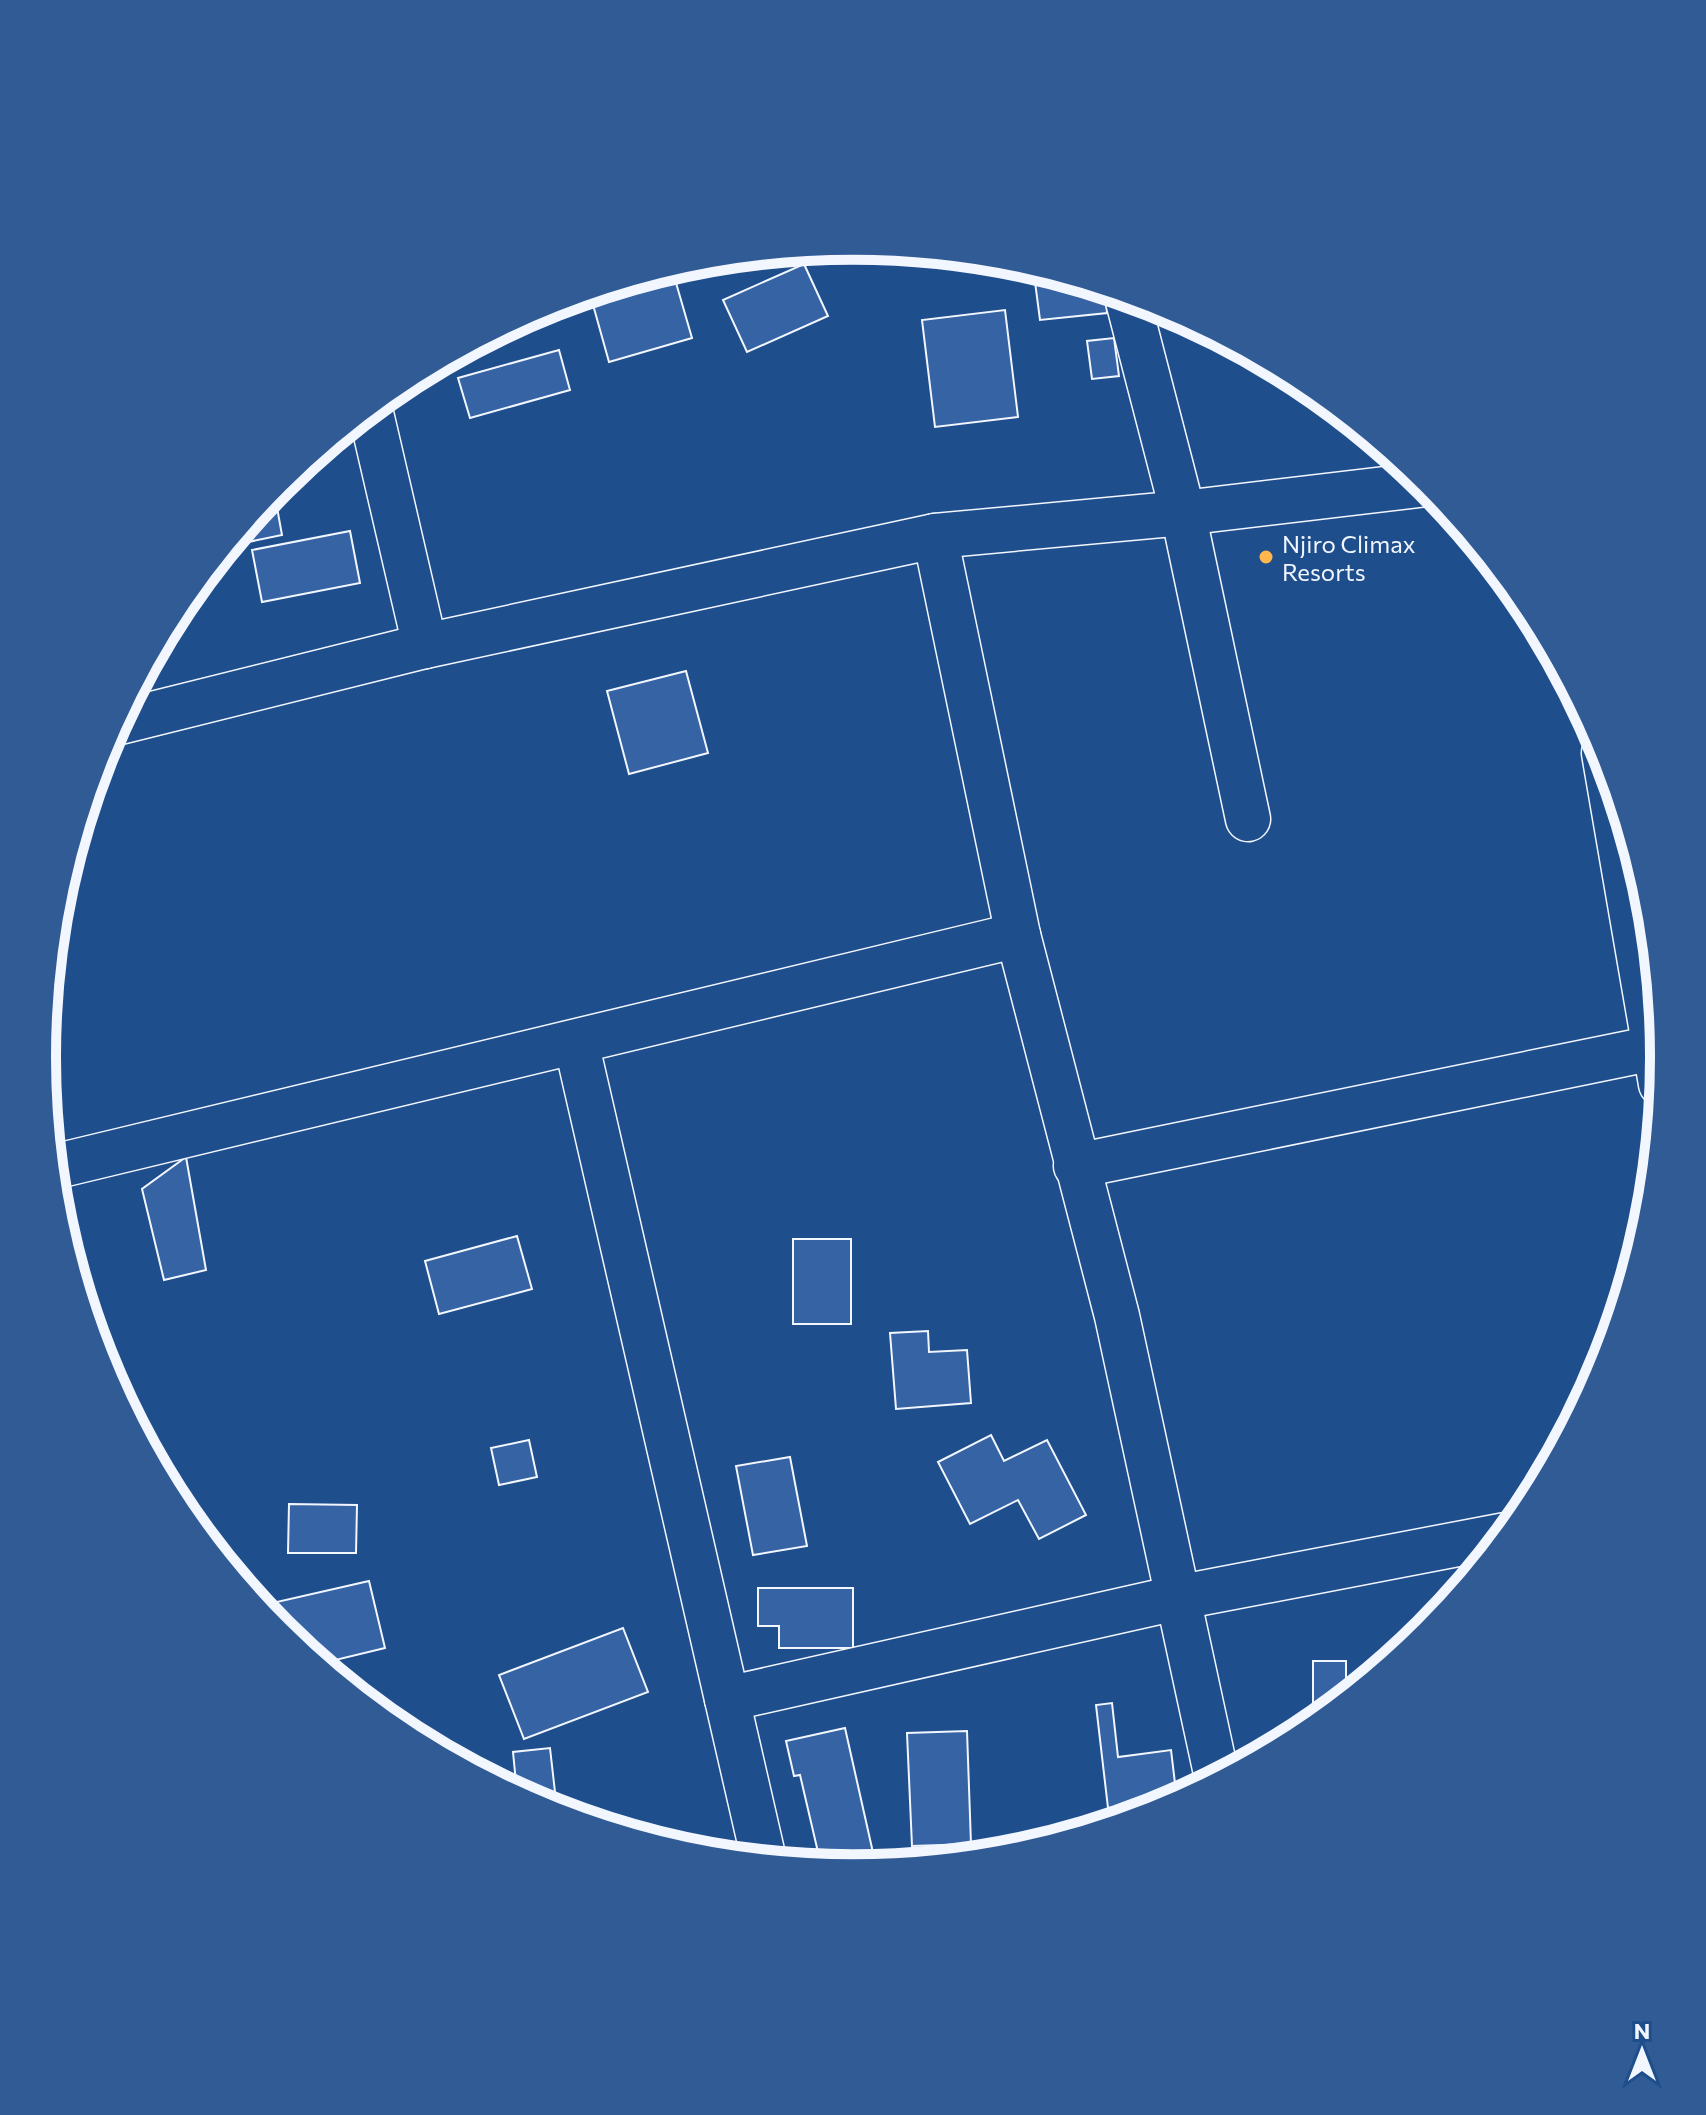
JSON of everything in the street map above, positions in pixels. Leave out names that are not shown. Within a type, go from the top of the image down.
[{"type":"street","points":[[1131,311],[1183,513],[1248,819]]},
{"type":"street","points":[[373,421],[425,646]]},
{"type":"street","points":[[132,719],[425,646],[935,536],[1183,513],[1409,486]]},
{"type":"street","points":[[935,536],[1018,935],[1117,1316],[1215,1767]]},
{"type":"street","points":[[1618,835],[1648,1009]]},
{"type":"street","points":[[63,1165],[1018,935]]},
{"type":"street","points":[[576,1042],[762,1849]]},
{"type":"street","points":[[1076,1166],[1650,1067]]},
{"type":"street","points":[[727,1699],[1176,1598],[1488,1538]]},
{"type":"building","points":[[804,264],[828,316],[747,352],[723,300]]},
{"type":"building","points":[[676,281],[692,338],[609,362],[593,304]]},
{"type":"building","points":[[1035,282],[1106,302],[1107,313],[1040,320]]},
{"type":"building","points":[[1005,310],[1018,417],[935,427],[922,320]]},
{"type":"building","points":[[1114,338],[1119,376],[1092,379],[1087,341]]},
{"type":"building","points":[[559,350],[570,390],[470,418],[458,378]]},
{"type":"building","points":[[277,507],[282,535],[245,543]]},
{"type":"building","points":[[350,531],[360,583],[262,602],[252,550]]},
{"type":"building","points":[[686,671],[708,753],[629,774],[607,691]]},
{"type":"building","points":[[186,1157],[206,1270],[164,1280],[142,1189]]},
{"type":"building","points":[[517,1236],[532,1289],[439,1314],[425,1261]]},
{"type":"building","points":[[793,1239],[851,1239],[851,1324],[793,1324]]},
{"type":"building","points":[[928,1331],[929,1352],[967,1350],[971,1403],[896,1409],[890,1333]]},
{"type":"building","points":[[991,1435],[1004,1461],[1047,1440],[1086,1515],[1039,1539],[1018,1500],[970,1524],[938,1462]]},
{"type":"building","points":[[529,1440],[537,1477],[499,1485],[491,1448]]},
{"type":"building","points":[[790,1457],[807,1546],[753,1555],[736,1466]]},
{"type":"building","points":[[289,1504],[357,1505],[356,1553],[288,1553]]},
{"type":"building","points":[[369,1581],[385,1648],[333,1661],[272,1603]]},
{"type":"building","points":[[758,1588],[853,1588],[853,1648],[779,1648],[779,1626],[758,1626]]},
{"type":"building","points":[[623,1628],[648,1692],[524,1739],[499,1675]]},
{"type":"building","points":[[1313,1661],[1346,1661],[1346,1683],[1313,1708]]},
{"type":"building","points":[[1112,1703],[1118,1757],[1171,1750],[1175,1786],[1125,1806],[1108,1808],[1096,1705]]},
{"type":"building","points":[[845,1728],[873,1854],[818,1853],[800,1775],[794,1776],[786,1741]]},
{"type":"building","points":[[967,1731],[971,1844],[912,1846],[907,1733]]},
{"type":"building","points":[[550,1748],[556,1797],[516,1779],[513,1752]]},
{"type":"place","name":"Njiro Climax Resorts","points":[[1266,557]]}]
